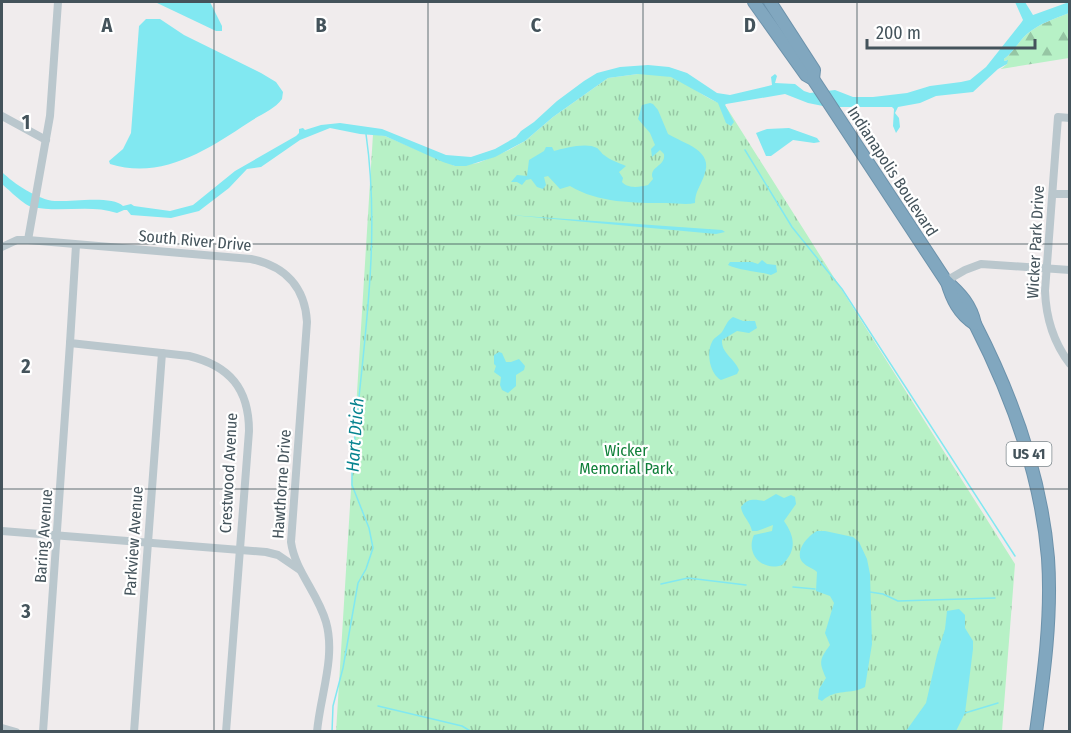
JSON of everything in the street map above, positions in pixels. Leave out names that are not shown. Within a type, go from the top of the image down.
[{"type":"highway","name":"Indianapolis Boulevard","points":[[754,2],[806,75],[813,79],[946,280],[951,298],[965,318],[975,324],[996,367],[1021,429],[1041,507],[1048,558],[1048,631],[1036,732]]},
{"type":"highway","name":"Indianapolis Boulevard","points":[[770,2],[814,70],[813,79]]},
{"type":"street","points":[[2,247],[17,240],[28,240],[50,116],[58,2]]},
{"type":"street","points":[[2,116],[46,140]]},
{"type":"street","name":"Wicker Park Drive","points":[[1070,118],[1058,117],[1045,302],[1050,326],[1058,346],[1070,364]]},
{"type":"street","points":[[1053,194],[1070,194]]},
{"type":"street","name":"South River Drive","points":[[28,240],[251,259],[272,265],[287,275],[304,300],[306,338]]},
{"type":"street","points":[[70,343],[76,245]]},
{"type":"street","points":[[946,280],[981,264],[1070,270]]},
{"type":"street","name":"Hawthorne Drive","points":[[306,338],[291,542],[300,570],[311,588],[328,630],[327,665],[317,732]]},
{"type":"street","name":"Crestwood Avenue","points":[[70,343],[207,360],[225,371],[244,396],[249,431],[226,732]]},
{"type":"street","name":"Baring Avenue","points":[[43,732],[70,343]]},
{"type":"street","name":"Parkview Avenue","points":[[134,732],[162,353]]},
{"type":"street","points":[[2,531],[240,549],[278,555],[300,570]]},
{"type":"street","points":[[2,728],[16,732]]},
{"type":"green space","points":[[1069,13],[1069,58],[1001,69],[1007,64],[1007,60],[1004,61],[1004,59],[1027,34],[1042,24]]},
{"type":"green space","name":"Wicker Memorial Park","points":[[638,74],[672,77],[725,105],[1015,564],[1002,731],[336,732],[373,134],[385,136],[455,166],[478,163],[525,141],[553,117],[608,78]]},
{"type":"water","points":[[155,2],[210,2],[222,26],[222,31],[216,31]]},
{"type":"water","points":[[1015,2],[1025,2],[1033,15],[1069,2],[1069,13],[1042,24],[1027,34],[1004,59],[1004,61],[1008,60],[1007,64],[998,69],[973,92],[936,96],[920,103],[898,107],[895,113],[899,118],[900,127],[896,133],[893,126],[894,109],[892,107],[828,107],[808,103],[785,94],[726,104],[734,122],[731,126],[726,123],[718,103],[671,77],[638,74],[608,78],[553,117],[525,141],[495,157],[466,166],[455,166],[443,162],[385,136],[330,128],[300,140],[261,167],[247,169],[229,188],[199,211],[171,218],[131,215],[127,210],[117,213],[96,209],[32,207],[2,184],[2,172],[26,190],[48,200],[101,200],[123,206],[131,204],[170,211],[193,205],[235,171],[296,136],[299,129],[305,130],[340,123],[382,129],[446,155],[471,157],[495,149],[516,137],[557,101],[597,73],[620,67],[648,65],[669,67],[687,73],[717,93],[730,95],[772,85],[771,77],[775,74],[777,76],[775,83],[795,84],[810,93],[835,90],[853,97],[873,97],[907,93],[930,86],[970,80],[986,67],[1023,20]]},
{"type":"water","points":[[146,19],[160,19],[184,35],[261,73],[276,82],[283,92],[282,99],[271,109],[216,143],[183,160],[148,168],[129,168],[110,164],[109,161],[123,149],[131,133],[139,26]]},
{"type":"water","points":[[650,103],[658,110],[668,134],[696,149],[705,160],[704,176],[695,203],[641,203],[604,199],[570,186],[560,189],[548,176],[544,177],[546,185],[543,189],[537,187],[531,179],[526,180],[522,185],[511,182],[517,175],[527,176],[529,160],[544,151],[546,147],[552,147],[554,151],[576,146],[593,146],[609,158],[626,166],[619,172],[623,178],[622,182],[627,186],[648,185],[653,179],[653,171],[664,158],[660,150],[652,157],[651,149],[655,145],[650,133],[638,119],[642,105]]},
{"type":"water","points":[[789,128],[817,138],[820,142],[793,140],[771,156],[766,156],[756,133],[767,129]]},
{"type":"water","points":[[510,215],[722,230],[725,232],[716,234]]},
{"type":"water","points":[[762,260],[767,264],[776,265],[777,272],[771,275],[728,265],[730,262],[758,264]]},
{"type":"water","points":[[733,317],[743,321],[755,321],[757,328],[749,333],[737,331],[722,340],[724,349],[739,370],[737,374],[721,380],[712,368],[709,357],[710,347],[713,340]]},
{"type":"water","points":[[502,353],[506,362],[519,359],[525,366],[524,370],[516,375],[516,386],[508,393],[502,390],[501,377],[494,372],[496,366],[494,355]]},
{"type":"water","points":[[776,494],[784,498],[791,495],[795,497],[796,504],[784,521],[793,543],[790,554],[782,565],[768,566],[762,564],[754,555],[752,542],[754,535],[772,531],[773,525],[752,531],[741,507],[749,501],[764,501]]},
{"type":"water","points":[[817,531],[853,537],[859,542],[867,559],[870,574],[872,644],[865,687],[833,694],[822,701],[818,699],[819,689],[826,678],[821,661],[830,645],[825,633],[834,603],[830,596],[816,591],[817,572],[804,564],[800,556],[804,543]]},
{"type":"water","points":[[959,609],[965,615],[965,628],[973,641],[965,713],[956,731],[906,731],[926,703],[945,629],[947,611]]},
{"type":"waterway","name":"Hart Dtich","points":[[332,732],[333,706],[343,668],[358,583],[366,569],[373,548],[369,528],[352,485],[371,260],[372,218],[366,134]]},
{"type":"waterway","points":[[745,150],[792,227],[842,289],[1015,556]]},
{"type":"waterway","points":[[661,584],[688,578],[746,585]]},
{"type":"waterway","points":[[793,587],[815,589]]},
{"type":"waterway","points":[[870,592],[883,594],[898,601],[995,598]]},
{"type":"waterway","points":[[965,713],[998,703]]},
{"type":"waterway","points":[[378,706],[462,726],[472,732]]}]
